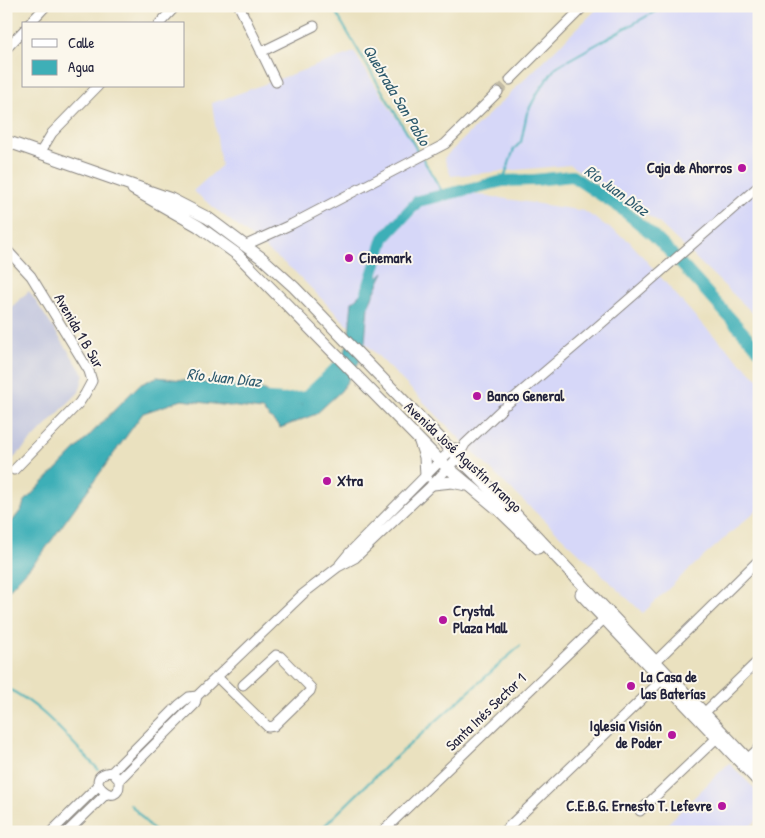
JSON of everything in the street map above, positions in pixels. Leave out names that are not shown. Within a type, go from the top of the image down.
[{"type":"main road","name":"Avenida José Agustín Arango","points":[[6,141],[171,199],[208,218],[246,245],[277,271],[454,454],[508,506],[607,616],[656,661],[665,677]]},
{"type":"main road","name":"Avenida José Agustín Arango","points":[[123,182],[140,194],[198,226],[238,255],[444,464],[500,511],[607,616],[744,761],[759,782]]},
{"type":"main road","points":[[217,239],[232,244],[246,245],[246,257],[252,270]]},
{"type":"main road","points":[[420,440],[430,480],[470,486]]},
{"type":"main road","name":"Avenida José Agustín Arango","points":[[744,761],[759,771]]},
{"type":"street","points":[[31,22],[46,6]]},
{"type":"street","points":[[161,22],[176,6]]},
{"type":"street","points":[[239,6],[276,82]]},
{"type":"street","points":[[510,80],[584,6]]},
{"type":"street","points":[[262,52],[314,26]]},
{"type":"street","points":[[6,49],[22,32]]},
{"type":"street","points":[[40,153],[52,133],[96,88]]},
{"type":"street","points":[[246,245],[292,224],[446,144],[498,92]]},
{"type":"street","points":[[197,696],[195,704],[120,780],[120,786],[117,791],[112,794],[106,794],[101,790],[99,779],[103,775],[112,772],[180,704],[188,698],[197,696],[303,594],[338,567],[355,558],[444,464],[504,406],[759,186]]},
{"type":"street","name":"Avenida 1 B Sur","points":[[6,249],[31,276],[89,371],[92,381],[79,403],[14,470]]},
{"type":"street","points":[[656,661],[759,560]]},
{"type":"street","name":"Santa Inés Sector 1","points":[[382,832],[607,616]]},
{"type":"street","points":[[217,677],[268,727],[274,726],[310,691],[310,688],[280,656],[276,655],[243,686]]},
{"type":"street","points":[[702,716],[759,660]]},
{"type":"street","points":[[503,832],[665,677]]},
{"type":"street","points":[[640,811],[720,735]]},
{"type":"street","points":[[744,761],[759,748]]},
{"type":"street","points":[[112,772],[120,780]]},
{"type":"street","points":[[51,832],[99,785]]},
{"type":"street","points":[[67,832],[106,794]]},
{"type":"shaded area","points":[[600,6],[759,6],[759,319],[659,223],[570,165],[451,176],[444,158]]},
{"type":"shaded area","points":[[354,52],[442,189],[584,211],[629,241],[699,321],[759,380],[759,508],[643,613],[498,477],[294,271],[193,191],[221,166],[212,103]]},
{"type":"shaded area","points":[[29,291],[84,375],[79,392],[6,466],[6,312]]},
{"type":"shaded area","name":"C.E.B.G. Ernesto T. Lefevre","points":[[729,763],[759,793],[759,818],[744,832],[659,832]]},
{"type":"water","points":[[384,272],[368,306],[364,354],[341,391],[316,414],[280,428],[262,410],[182,400],[143,413],[41,555],[6,593],[6,529],[22,509],[24,502],[139,385],[157,377],[264,390],[275,402],[302,404],[333,378],[348,343],[352,302]]},
{"type":"waterway","name":"Quebrada San Pablo","points":[[332,6],[420,155]]},
{"type":"waterway","points":[[503,181],[514,149],[521,142],[527,113],[538,92],[556,67],[665,6]]},
{"type":"waterway","name":"Quebrada San Pablo","points":[[423,159],[444,195]]},
{"type":"waterway","name":"Río Juan Díaz","points":[[363,304],[384,238],[418,201],[503,181],[572,176],[619,207],[654,236],[759,350]]},
{"type":"waterway","name":"Río Juan Díaz","points":[[256,398],[284,400],[306,397],[348,357]]},
{"type":"waterway","points":[[318,832],[388,764],[520,646]]},
{"type":"waterway","points":[[6,688],[32,703],[44,713],[98,769]]},
{"type":"waterway","points":[[130,804],[155,832]]},
{"type":"tunnel","points":[[498,92],[510,80]]},
{"type":"place","name":"Caja de Ahorros","points":[[742,168]]},
{"type":"place","name":"Cinemark","points":[[349,258]]},
{"type":"place","name":"Banco General","points":[[477,396]]},
{"type":"place","name":"Xtra","points":[[327,481]]},
{"type":"place","name":"Crystal Plaza Mall","points":[[443,620]]},
{"type":"place","name":"La Casa de las Baterías","points":[[631,686]]},
{"type":"place","name":"Iglesia Visión de Poder","points":[[672,735]]},
{"type":"place","name":"C.E.B.G. Ernesto T. Lefevre","points":[[722,806]]}]
